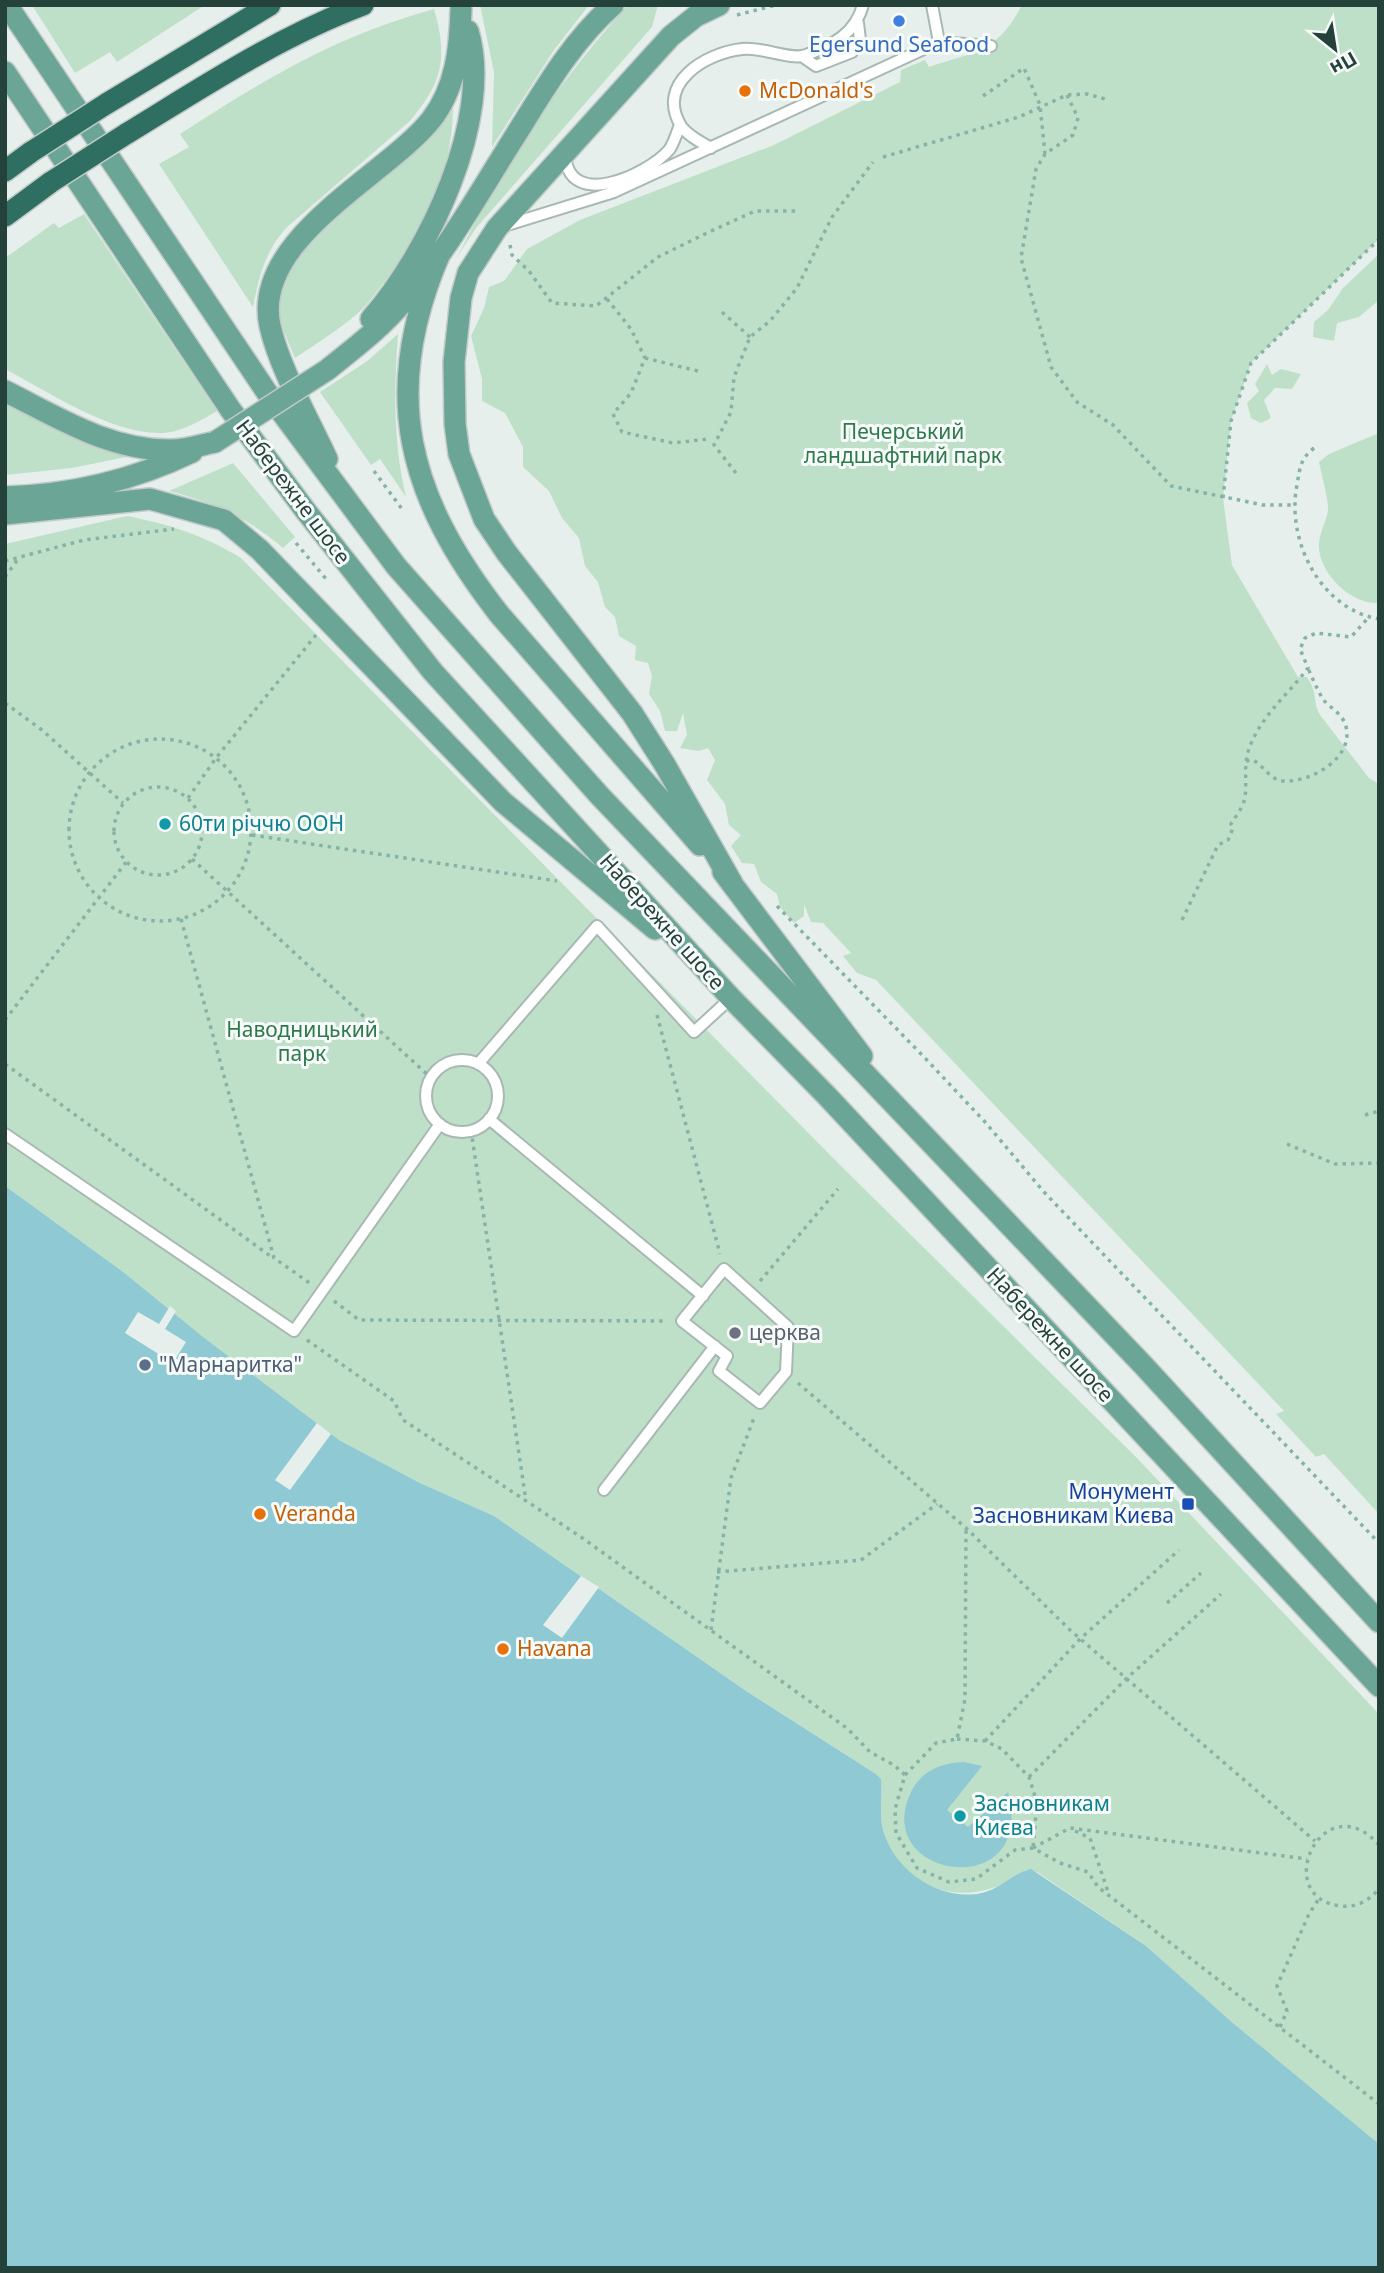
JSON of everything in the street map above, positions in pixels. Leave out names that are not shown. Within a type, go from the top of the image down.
[{"type":"highway","points":[[5,171],[106,104],[270,5]]},
{"type":"highway","points":[[5,216],[51,182],[126,134],[271,46],[316,23],[363,5]]},
{"type":"main road","name":"Набережне шосе","points":[[7,5],[268,394],[396,566],[599,795],[1144,1366],[1379,1622]]},
{"type":"main road","points":[[5,497],[57,494],[117,483],[162,467],[215,442],[327,370],[374,331],[402,303],[441,251],[560,63],[593,23],[613,5]]},
{"type":"main road","points":[[719,5],[696,16],[671,36],[565,151],[503,234],[468,273],[461,298],[454,362],[455,424],[459,454],[484,519],[506,552],[632,713],[733,883]]},
{"type":"main road","points":[[327,370],[376,313],[407,267],[444,201],[469,129],[475,76],[471,44],[461,9],[460,48],[451,84],[432,119],[405,146],[308,228],[279,270],[271,299],[270,324],[277,345],[342,493]]},
{"type":"main road","name":"Набережне шосе","points":[[5,72],[230,409],[366,589],[469,713],[724,990],[827,1096],[1379,1686]]},
{"type":"main road","points":[[441,251],[419,312],[408,375],[408,421],[418,472],[428,499],[470,576],[499,614],[733,883],[902,1111]]},
{"type":"main road","points":[[5,391],[90,434],[132,448],[175,450],[215,442]]},
{"type":"main road","points":[[5,514],[150,499],[224,520],[260,550],[503,802],[724,990]]},
{"type":"lane","points":[[711,148],[689,135],[680,124],[676,103],[678,86],[686,73],[703,62],[740,49],[754,48],[803,57],[816,66],[852,52],[860,40],[858,23],[863,5]]},
{"type":"lane","points":[[932,5],[939,42]]},
{"type":"lane","points":[[803,57],[851,32],[858,23]]},
{"type":"lane","points":[[503,234],[614,192],[939,42],[991,46]]},
{"type":"lane","points":[[565,151],[568,170],[579,180],[592,187],[611,184],[661,158],[671,147],[680,124]]},
{"type":"lane","points":[[478,1063],[597,926],[694,1032],[724,990]]},
{"type":"lane","points":[[456,1060],[478,1063],[494,1078],[497,1088],[495,1110],[489,1119],[471,1130],[460,1131],[440,1124],[427,1104],[429,1076],[456,1060]]},
{"type":"lane","points":[[489,1119],[703,1296]]},
{"type":"lane","points":[[5,1134],[294,1331],[440,1124]]},
{"type":"lane","points":[[724,1269],[788,1327],[786,1372],[760,1403],[719,1371],[727,1356],[682,1321],[724,1269]]},
{"type":"lane","points":[[604,1490],[715,1346]]},
{"type":"path","points":[[983,96],[1024,68],[1040,105],[1045,154]]},
{"type":"path","points":[[883,157],[1019,117],[1040,105],[1067,95],[1087,94],[1105,99]]},
{"type":"path","points":[[1067,95],[1078,118],[1073,135],[1045,154],[1036,169],[1021,258],[1051,367],[1077,402],[1113,425],[1171,486],[1263,505],[1293,505]]},
{"type":"path","points":[[736,473],[714,445],[731,412],[734,377],[750,337],[770,321],[797,288],[832,217],[873,162]]},
{"type":"path","points":[[503,234],[512,256],[529,271],[552,303],[596,306],[659,257],[709,232],[755,211],[799,211]]},
{"type":"path","points":[[500,250],[503,234]]},
{"type":"path","points":[[1223,498],[1231,421],[1251,363],[1379,239]]},
{"type":"path","points":[[607,299],[631,329],[645,358],[631,393],[613,414],[622,432],[673,443],[708,439]]},
{"type":"path","points":[[722,312],[750,337]]},
{"type":"path","points":[[645,358],[702,372]]},
{"type":"path","points":[[1314,448],[1302,458],[1293,505],[1303,550],[1326,589],[1343,605],[1368,617],[1379,619]]},
{"type":"path","points":[[374,471],[402,509]]},
{"type":"path","points":[[5,561],[84,540],[180,528]]},
{"type":"path","points":[[296,543],[327,580]]},
{"type":"path","points":[[5,577],[19,558]]},
{"type":"path","points":[[1246,761],[1253,760],[1272,778],[1283,781],[1315,775],[1342,751],[1346,726],[1337,710],[1324,700],[1300,649],[1305,638],[1316,634],[1351,637],[1368,617]]},
{"type":"path","points":[[188,798],[216,758],[319,631]]},
{"type":"path","points":[[1182,920],[1218,845],[1228,840],[1231,824],[1244,801],[1246,761],[1264,718],[1290,693],[1308,668]]},
{"type":"path","points":[[6,703],[123,804]]},
{"type":"path","points":[[164,739],[191,744],[216,758],[236,780],[249,807],[251,835],[244,867],[227,892],[206,909],[181,919],[151,921],[123,914],[99,898],[81,876],[71,851],[69,823],[75,796],[89,772],[110,754],[136,742],[164,739]]},
{"type":"path","points":[[147,788],[176,790],[188,798],[201,821],[202,835],[192,859],[180,869],[152,874],[127,862],[119,852],[114,827],[123,804],[147,788]]},
{"type":"path","points":[[251,835],[557,881]]},
{"type":"path","points":[[192,859],[429,1076]]},
{"type":"path","points":[[5,1020],[127,862]]},
{"type":"path","points":[[769,899],[924,1057],[986,1123],[1043,1191],[1379,1543]]},
{"type":"path","points":[[648,982],[724,1269]]},
{"type":"path","points":[[5,1064],[274,1258]]},
{"type":"path","points":[[1365,1115],[1379,1111]]},
{"type":"path","points":[[471,1130],[526,1501]]},
{"type":"path","points":[[1287,1144],[1335,1164],[1379,1163]]},
{"type":"path","points":[[751,1291],[838,1189]]},
{"type":"path","points":[[294,1331],[394,1401],[403,1420],[526,1501],[711,1630],[848,1729],[870,1752],[894,1765],[905,1775]]},
{"type":"path","points":[[786,1372],[966,1528],[1080,1639],[1315,1841]]},
{"type":"path","points":[[711,1630],[731,1478],[760,1403]]},
{"type":"path","points":[[717,1572],[861,1560],[938,1504]]},
{"type":"path","points":[[957,1739],[965,1699],[966,1528]]},
{"type":"path","points":[[985,1741],[1080,1639],[1180,1550]]},
{"type":"path","points":[[1167,1602],[1201,1573]]},
{"type":"path","points":[[1029,1777],[1127,1678],[1221,1594]]},
{"type":"path","points":[[1033,1848],[1037,1803],[1029,1777],[1002,1748],[985,1741],[957,1739],[936,1743],[905,1775],[895,1809],[896,1833],[917,1868],[949,1882],[976,1879],[1016,1850],[1033,1848],[1070,1828],[1307,1859]]},
{"type":"path","points":[[1070,1828],[1090,1838],[1109,1895]]},
{"type":"path","points":[[1378,1891],[1367,1900],[1343,1906],[1320,1897],[1308,1880],[1307,1859],[1315,1841],[1336,1828],[1360,1830],[1379,1845]]},
{"type":"path","points":[[1033,1848],[1060,1863],[1088,1872],[1109,1895],[1379,2104]]},
{"type":"path","points":[[1280,2027],[1287,2011],[1277,1986],[1309,1914],[1320,1897]]},
{"type":"green space","points":[[32,5],[205,5],[117,62],[110,52],[75,73]]},
{"type":"green space","points":[[480,5],[589,5],[554,50],[492,147],[494,72]]},
{"type":"green space","points":[[628,5],[658,5],[652,27],[476,228],[457,257],[534,125],[578,64]]},
{"type":"green space","name":"Печерський ландшафтний парк","points":[[1022,5],[1379,5],[1379,239],[1251,363],[1231,421],[1223,498],[1232,565],[1298,677],[1307,677],[1311,683],[1320,715],[1369,778],[1379,784],[1379,1514],[1324,1454],[1316,1457],[1276,1414],[1284,1411],[876,980],[857,973],[843,956],[851,953],[823,923],[811,922],[804,904],[804,916],[794,923],[780,907],[777,894],[761,882],[754,864],[742,863],[731,846],[741,835],[729,825],[725,804],[707,780],[715,760],[708,748],[699,751],[680,748],[687,735],[683,713],[677,731],[665,731],[660,711],[649,694],[652,676],[648,663],[635,660],[636,646],[619,636],[615,617],[605,607],[598,582],[585,566],[579,538],[562,518],[549,491],[523,467],[523,447],[505,413],[482,401],[482,379],[471,336],[484,308],[489,287],[504,281],[527,249],[580,220],[774,145],[900,82],[901,70],[925,60],[929,67],[984,48],[1004,33]]},
{"type":"green space","points":[[434,9],[441,41],[441,55],[440,68],[430,94],[410,121],[286,228],[264,265],[253,307],[159,164],[189,147],[180,134],[272,77],[364,32]]},
{"type":"green space","points":[[453,105],[452,129],[443,175],[415,237],[361,310],[295,358],[278,318],[281,285],[299,250],[440,122]]},
{"type":"green space","points":[[84,214],[217,411],[178,430],[163,433],[143,432],[102,420],[5,369],[5,258],[54,223],[59,228]]},
{"type":"green space","points":[[1379,254],[1379,300],[1359,317],[1337,323],[1334,341],[1313,337],[1314,322],[1328,310],[1343,288]]},
{"type":"green space","points":[[398,334],[396,416],[406,497],[380,459],[371,465],[320,392],[366,362]]},
{"type":"green space","points":[[1267,364],[1272,375],[1281,369],[1301,374],[1292,389],[1275,388],[1264,400],[1271,418],[1261,423],[1251,418],[1247,403],[1259,391],[1255,384]]},
{"type":"green space","points":[[5,399],[131,456],[72,468],[5,475]]},
{"type":"green space","points":[[1379,433],[1379,603],[1358,599],[1347,593],[1324,565],[1319,543],[1328,505],[1319,462],[1329,454]]},
{"type":"green space","points":[[233,463],[295,537],[283,548],[257,528],[229,512],[169,491]]},
{"type":"green space","name":"Наводницький парк","points":[[127,516],[186,531],[241,558],[841,1166],[1136,1457],[1379,1714],[1379,2144],[1233,2023],[1146,1946],[1037,1872],[1025,1870],[1006,1883],[964,1893],[924,1883],[908,1871],[894,1855],[884,1833],[881,1820],[881,1779],[876,1774],[749,1693],[494,1516],[420,1483],[339,1440],[5,1191],[5,544]]},
{"type":"water","points":[[5,1186],[123,1272],[203,1337],[339,1440],[420,1483],[494,1516],[749,1693],[876,1774],[881,1779],[881,1820],[890,1847],[909,1871],[922,1881],[951,1893],[967,1895],[995,1888],[1031,1869],[1146,1946],[1233,2023],[1379,2144],[1379,2268],[5,2268]]},
{"type":"water","points":[[964,1762],[982,1766],[947,1810],[968,1827],[1008,1792],[1011,1828],[1000,1852],[979,1864],[955,1867],[931,1860],[913,1845],[904,1822],[911,1792],[921,1778],[940,1766]]},
{"type":"pier","points":[[170,1306],[176,1311],[165,1329],[186,1342],[173,1363],[125,1333],[138,1312],[159,1324]]},
{"type":"pier","points":[[317,1423],[331,1434],[290,1490],[275,1480]]},
{"type":"pier","points":[[581,1576],[599,1587],[562,1638],[543,1625]]},
{"type":"place","name":"Egersund Seafood","points":[[899,21]]},
{"type":"place","name":"McDonald's","points":[[745,91]]},
{"type":"place","name":"60ти річчю ООН","points":[[165,824]]},
{"type":"place","name":"церква","points":[[735,1333]]},
{"type":"place","name":"\"Марнаритка\"","points":[[145,1365]]},
{"type":"place","name":"Монумент Засновникам Києва","points":[[1188,1504]]},
{"type":"place","name":"Veranda","points":[[260,1514]]},
{"type":"place","name":"Havana","points":[[503,1649]]},
{"type":"place","name":"Засновникам Києва","points":[[960,1816]]}]
